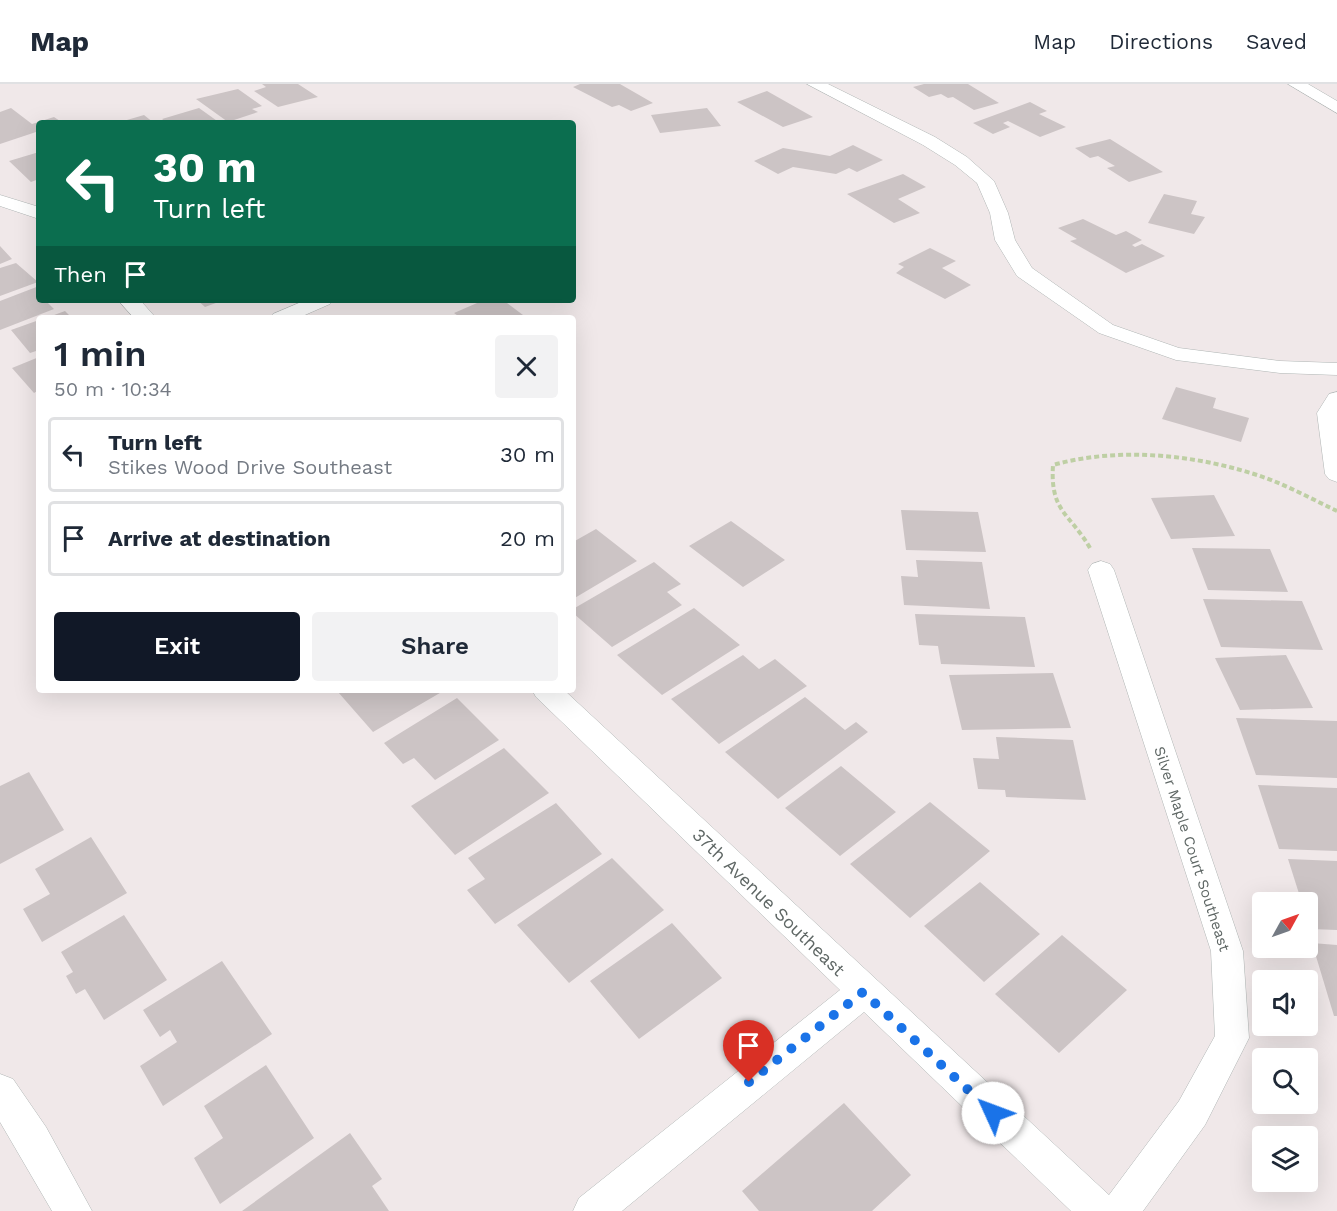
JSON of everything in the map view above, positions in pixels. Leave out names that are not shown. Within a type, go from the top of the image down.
[{"type":"street","points":[[815,84],[929,141],[961,161],[985,181],[999,213],[1005,240],[1024,272],[1106,329],[1176,354],[1280,367],[1337,369]]},
{"type":"street","points":[[1296,84],[1337,108]]},
{"type":"street","points":[[0,200],[36,212]]},
{"type":"street","points":[[131,303],[143,315]]},
{"type":"street","points":[[287,315],[316,303]]},
{"type":"street","points":[[1337,399],[1328,413],[1337,474]]},
{"type":"street","name":"Silver Maple Court Southeast","points":[[1101,570],[1227,951],[1232,1038],[1192,1113],[1120,1211]]},
{"type":"street","name":"37th Avenue Southeast","points":[[549,693],[863,992],[1098,1211]]},
{"type":"street","points":[[592,1211],[863,992]]},
{"type":"street","points":[[0,1090],[33,1140],[73,1211]]},
{"type":"path","points":[[1101,570],[1083,534],[1056,507],[1050,487],[1053,465],[1082,457],[1131,453],[1188,461],[1242,471],[1268,479],[1337,511]]},
{"type":"building","points":[[262,84],[298,84],[318,97],[278,107],[254,91],[266,87]]},
{"type":"building","points":[[580,84],[620,84],[653,103],[631,111],[619,105],[612,107],[573,87]]},
{"type":"building","points":[[924,84],[968,84],[999,103],[974,110],[953,97],[948,98],[941,94],[929,97],[913,87]]},
{"type":"building","points":[[238,89],[262,106],[252,109],[258,112],[234,120],[225,120],[196,99]]},
{"type":"building","points":[[767,91],[813,117],[783,127],[737,102]]},
{"type":"building","points":[[1030,102],[1047,111],[1039,114],[1066,127],[1040,137],[1008,121],[1003,123],[1010,127],[993,134],[973,123]]},
{"type":"building","points":[[11,108],[32,124],[36,123],[36,132],[0,144],[0,112]]},
{"type":"building","points":[[199,108],[216,120],[163,120]]},
{"type":"building","points":[[707,108],[721,126],[660,133],[651,115]]},
{"type":"building","points":[[144,115],[150,120],[127,120]]},
{"type":"building","points":[[1110,139],[1163,172],[1129,182],[1107,168],[1115,166],[1098,156],[1090,158],[1075,148]]},
{"type":"building","points":[[853,145],[883,160],[857,172],[849,168],[836,174],[793,167],[778,174],[754,161],[783,148],[830,156]]},
{"type":"building","points":[[36,153],[36,180],[31,182],[9,161]]},
{"type":"building","points":[[903,174],[926,187],[898,199],[920,213],[894,223],[847,194]]},
{"type":"building","points":[[1164,194],[1197,201],[1191,214],[1205,217],[1194,234],[1148,223]]},
{"type":"building","points":[[1083,219],[1116,235],[1126,231],[1142,240],[1132,245],[1135,247],[1142,244],[1165,256],[1126,273],[1070,241],[1077,239],[1058,228]]},
{"type":"building","points":[[0,246],[12,259],[0,264]]},
{"type":"building","points":[[930,248],[956,261],[942,268],[971,285],[945,299],[896,273],[904,267],[898,264]]},
{"type":"building","points":[[16,263],[36,283],[0,296],[0,268]]},
{"type":"building","points":[[36,287],[36,303],[48,303],[54,309],[0,330],[0,301]]},
{"type":"building","points":[[200,303],[216,303],[205,307]]},
{"type":"building","points":[[477,303],[507,303],[523,315],[457,315],[454,313]]},
{"type":"building","points":[[65,311],[69,315],[54,315]]},
{"type":"building","points":[[36,321],[36,351],[30,353],[11,330]]},
{"type":"building","points":[[36,358],[36,392],[34,393],[12,368]]},
{"type":"building","points":[[1176,387],[1216,398],[1213,408],[1249,418],[1241,442],[1162,419]]},
{"type":"building","points":[[1214,495],[1235,536],[1171,539],[1151,498]]},
{"type":"building","points":[[901,510],[978,512],[986,552],[906,550]]},
{"type":"building","points":[[731,521],[785,560],[743,587],[689,546]]},
{"type":"building","points":[[596,529],[637,561],[576,597],[576,540]]},
{"type":"building","points":[[1192,548],[1270,549],[1288,592],[1208,590]]},
{"type":"building","points":[[916,560],[982,562],[990,609],[904,605],[901,576],[918,577]]},
{"type":"building","points":[[654,562],[681,584],[667,592],[682,605],[612,647],[576,616],[576,607]]},
{"type":"building","points":[[1203,599],[1302,601],[1323,650],[1221,647]]},
{"type":"building","points":[[694,608],[740,645],[662,695],[617,655]]},
{"type":"building","points":[[915,614],[1025,617],[1035,667],[941,664],[938,646],[919,645]]},
{"type":"building","points":[[743,655],[759,669],[775,659],[807,686],[719,744],[671,699]]},
{"type":"building","points":[[1286,655],[1313,708],[1240,710],[1215,658]]},
{"type":"building","points":[[1053,673],[1071,728],[962,730],[949,675]]},
{"type":"building","points":[[339,693],[440,693],[373,732]]},
{"type":"building","points":[[805,697],[845,730],[856,722],[868,732],[778,799],[725,752]]},
{"type":"building","points":[[457,698],[499,740],[435,780],[414,758],[403,764],[384,743]]},
{"type":"building","points":[[1236,718],[1337,721],[1337,778],[1256,775]]},
{"type":"building","points":[[996,737],[1073,740],[1086,800],[1006,797],[1005,790],[978,789],[973,758],[999,759]]},
{"type":"building","points":[[504,748],[549,793],[455,855],[411,806]]},
{"type":"building","points":[[841,766],[896,812],[840,856],[785,808]]},
{"type":"building","points":[[29,772],[64,830],[0,864],[0,786]]},
{"type":"building","points":[[1258,785],[1337,788],[1337,851],[1279,849]]},
{"type":"building","points":[[930,802],[990,851],[910,918],[850,864]]},
{"type":"building","points":[[556,803],[602,854],[495,924],[467,890],[485,879],[468,858]]},
{"type":"building","points":[[91,837],[127,893],[42,942],[23,909],[50,894],[35,869]]},
{"type":"building","points":[[612,858],[664,910],[569,983],[517,925]]},
{"type":"building","points":[[1288,859],[1337,861],[1337,930],[1318,929],[1318,892],[1298,892]]},
{"type":"building","points":[[980,882],[1040,934],[984,982],[924,926]]},
{"type":"building","points":[[124,915],[167,980],[104,1020],[85,989],[76,994],[66,976],[73,972],[61,952]]},
{"type":"building","points":[[672,923],[722,978],[639,1039],[590,981]]},
{"type":"building","points":[[1062,935],[1127,990],[1059,1053],[995,994]]},
{"type":"building","points":[[1318,943],[1337,945],[1337,1016],[1334,1016],[1317,958]]},
{"type":"building","points":[[222,961],[272,1034],[163,1106],[140,1066],[177,1042],[170,1030],[160,1037],[143,1010]]},
{"type":"building","points":[[266,1065],[314,1138],[220,1204],[194,1158],[223,1138],[204,1106]]},
{"type":"building","points":[[844,1103],[911,1175],[872,1211],[759,1211],[742,1191]]},
{"type":"building","points":[[350,1133],[382,1179],[372,1186],[389,1211],[242,1211]]},
{"type":"route","points":[[749,1082],[863,992],[993,1113]]}]
